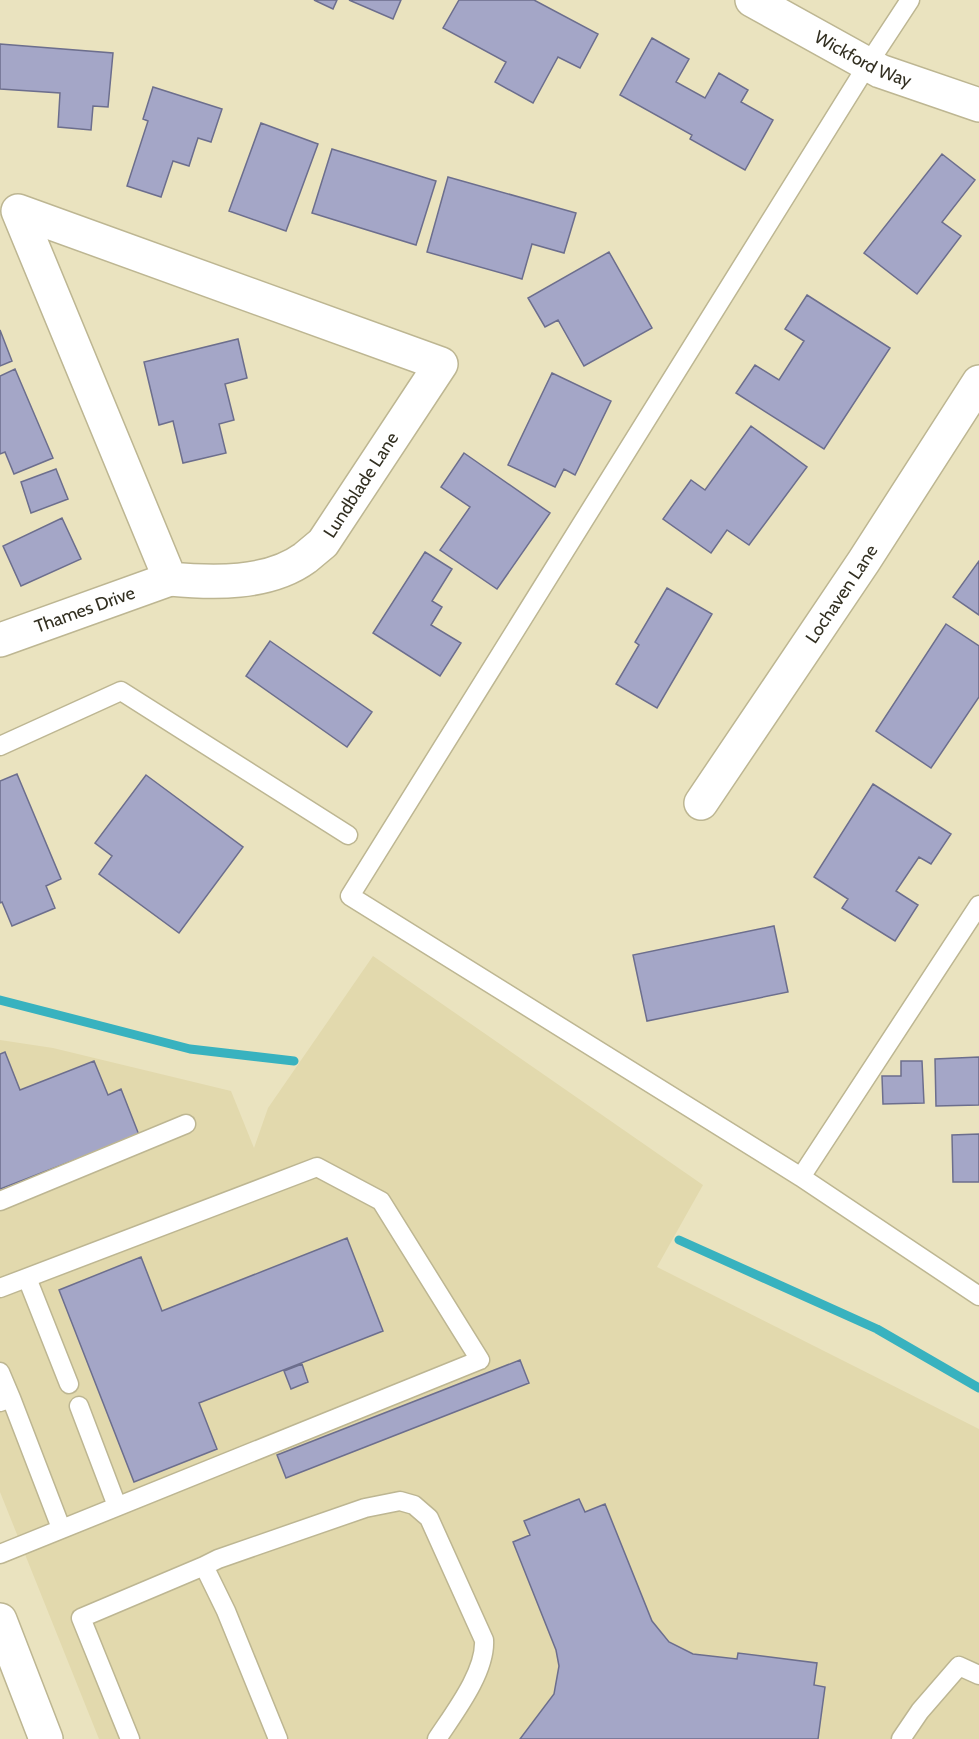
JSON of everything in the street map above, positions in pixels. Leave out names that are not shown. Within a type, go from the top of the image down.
[{"type":"street","name":"Wickford Way","points":[[752,0],[880,71],[979,105]]},
{"type":"street","name":"Lundblade Lane","points":[[18,211],[441,364],[322,543],[303,559],[276,572],[251,578],[207,582],[170,579],[18,211]]},
{"type":"street","name":"Lochaven Lane","points":[[701,803],[979,382]]},
{"type":"street","name":"Thames Drive","points":[[0,640],[170,579]]},
{"type":"street","points":[[0,1620],[46,1739]]},
{"type":"lane","points":[[910,0],[350,896],[801,1177],[979,1296]]},
{"type":"lane","points":[[0,746],[122,691],[348,835]]},
{"type":"lane","points":[[801,1177],[979,905]]},
{"type":"lane","points":[[0,1202],[186,1124]]},
{"type":"lane","points":[[0,1288],[317,1167],[381,1201],[480,1360],[0,1554]]},
{"type":"lane","points":[[27,1278],[69,1383]]},
{"type":"lane","points":[[0,1372],[5,1400],[62,1528]]},
{"type":"lane","points":[[79,1406],[117,1506]]},
{"type":"lane","points":[[130,1739],[81,1618],[218,1559],[365,1508],[400,1501],[414,1505],[429,1518],[484,1640],[484,1656],[473,1680],[463,1700],[437,1739]]},
{"type":"lane","points":[[204,1566],[226,1611],[278,1739]]},
{"type":"lane","points":[[901,1739],[920,1711],[959,1666],[979,1675]]},
{"type":"shaded area","points":[[373,956],[703,1185],[657,1267],[979,1429],[979,1739],[99,1739],[0,1492],[0,1040],[53,1048],[231,1091],[254,1148],[268,1108]]},
{"type":"building","points":[[314,0],[337,0],[333,9]]},
{"type":"building","points":[[349,0],[401,0],[393,19]]},
{"type":"building","points":[[459,0],[534,0],[598,34],[580,68],[558,57],[533,103],[495,82],[506,62],[443,28]]},
{"type":"building","points":[[652,38],[689,59],[676,82],[705,98],[719,73],[748,90],[741,102],[773,120],[745,170],[690,139],[692,135],[620,95]]},
{"type":"building","points":[[0,44],[113,53],[108,107],[93,106],[91,130],[58,127],[60,93],[0,89]]},
{"type":"building","points":[[153,87],[222,109],[211,142],[198,138],[189,166],[173,161],[161,197],[127,186],[148,121],[143,119]]},
{"type":"building","points":[[261,123],[318,144],[286,231],[229,211]]},
{"type":"building","points":[[332,149],[436,181],[416,245],[312,213]]},
{"type":"building","points":[[942,154],[975,180],[942,222],[961,236],[917,294],[864,253]]},
{"type":"building","points":[[448,177],[576,213],[564,253],[532,244],[522,279],[427,252]]},
{"type":"building","points":[[609,252],[652,328],[584,366],[558,320],[545,327],[528,298]]},
{"type":"building","points":[[807,295],[890,348],[824,449],[736,393],[755,365],[779,380],[804,341],[785,329]]},
{"type":"building","points":[[0,330],[12,361],[0,366]]},
{"type":"building","points":[[238,339],[247,378],[225,384],[234,420],[219,424],[226,453],[183,463],[173,421],[159,425],[144,362]]},
{"type":"building","points":[[15,369],[53,458],[14,474],[5,452],[0,454],[0,376]]},
{"type":"building","points":[[552,373],[611,401],[575,475],[564,469],[555,487],[508,465]]},
{"type":"building","points":[[751,426],[807,467],[749,545],[727,530],[711,553],[663,519],[691,480],[705,490]]},
{"type":"building","points":[[464,453],[550,513],[497,589],[440,550],[470,507],[441,487]]},
{"type":"building","points":[[56,469],[68,499],[31,513],[21,482]]},
{"type":"building","points":[[62,518],[81,559],[21,586],[3,546]]},
{"type":"building","points":[[425,552],[452,569],[432,601],[442,607],[431,625],[461,643],[440,676],[373,633]]},
{"type":"building","points":[[979,561],[979,615],[953,597]]},
{"type":"building","points":[[667,588],[712,614],[657,708],[616,684],[639,645],[635,642]]},
{"type":"building","points":[[946,624],[979,646],[979,697],[931,768],[876,731]]},
{"type":"building","points":[[270,641],[372,712],[347,747],[246,676]]},
{"type":"building","points":[[17,774],[61,879],[46,886],[55,908],[12,926],[2,902],[0,903],[0,781]]},
{"type":"building","points":[[146,775],[243,847],[179,933],[99,874],[112,856],[95,843]]},
{"type":"building","points":[[873,784],[951,834],[931,864],[919,857],[896,891],[918,905],[895,941],[842,908],[848,899],[814,877]]},
{"type":"building","points":[[774,926],[788,992],[647,1021],[633,955]]},
{"type":"building","points":[[5,1052],[20,1090],[94,1061],[108,1095],[121,1089],[139,1135],[0,1189],[0,1054]]},
{"type":"building","points":[[979,1057],[979,1105],[936,1106],[935,1059]]},
{"type":"building","points":[[901,1061],[922,1061],[924,1103],[883,1104],[882,1076],[901,1076]]},
{"type":"building","points":[[979,1134],[979,1182],[953,1182],[952,1135]]},
{"type":"building","points":[[347,1238],[383,1331],[199,1403],[217,1449],[134,1482],[59,1290],[141,1257],[162,1311]]},
{"type":"building","points":[[520,1360],[529,1383],[286,1478],[277,1455]]},
{"type":"building","points":[[302,1364],[308,1382],[291,1389],[284,1371]]},
{"type":"building","points":[[579,1499],[585,1512],[605,1504],[652,1621],[669,1642],[693,1654],[737,1659],[738,1653],[817,1663],[814,1685],[825,1687],[818,1739],[520,1739],[554,1694],[559,1666],[556,1650],[513,1542],[530,1535],[524,1521]]},
{"type":"waterway","points":[[0,1000],[190,1049],[294,1061]]},
{"type":"waterway","points":[[679,1240],[877,1329],[979,1388]]}]
